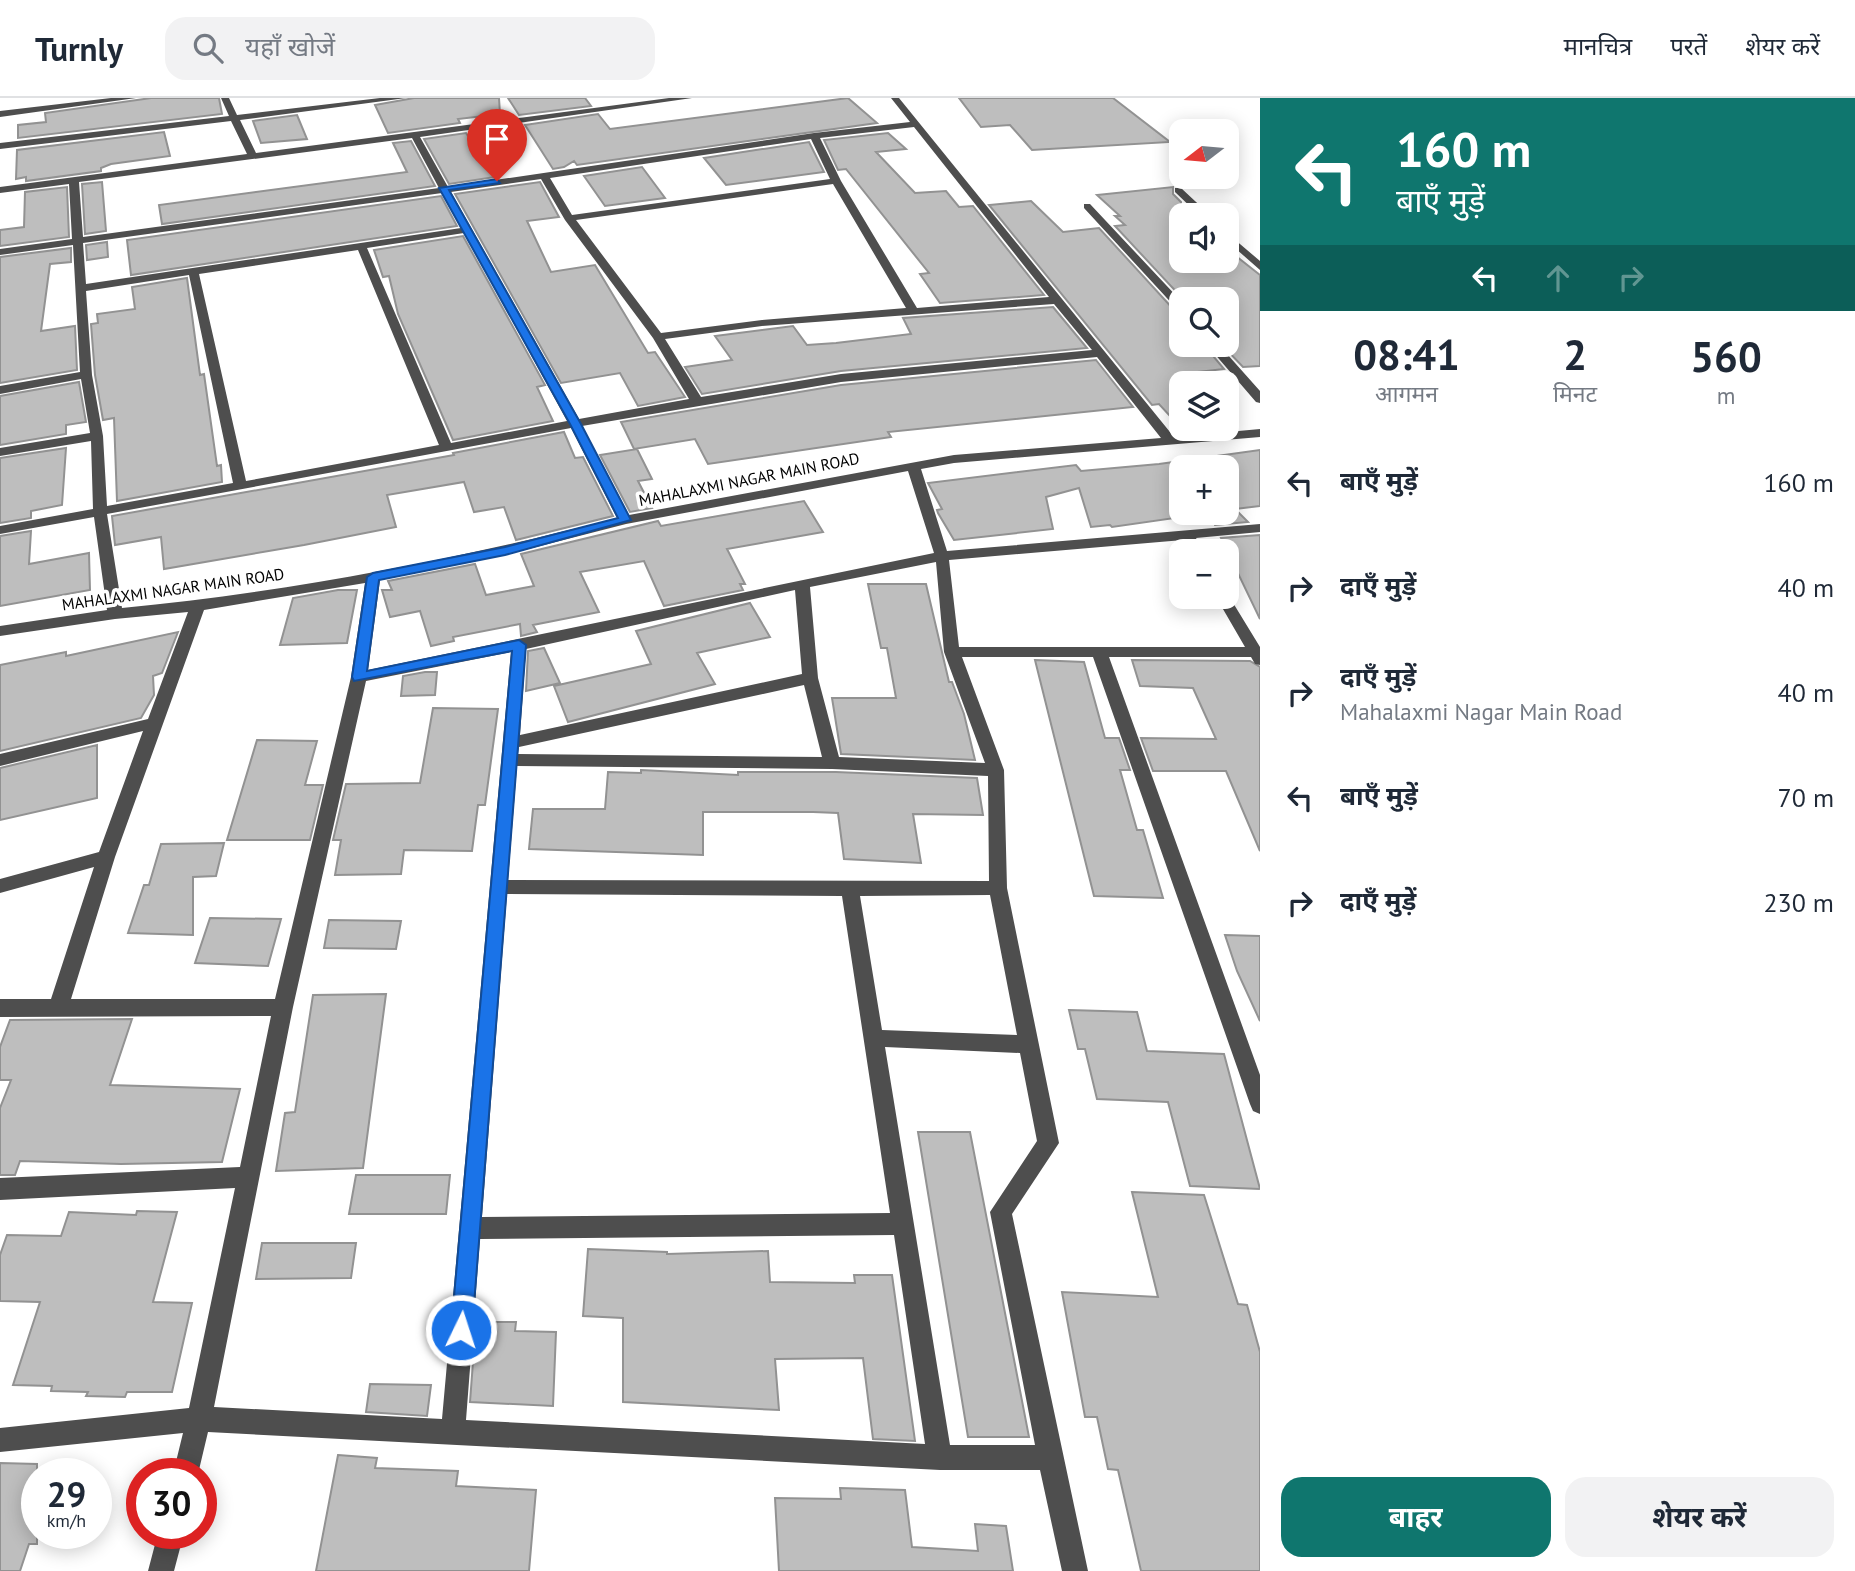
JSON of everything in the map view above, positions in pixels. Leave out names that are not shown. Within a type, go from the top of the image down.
[{"type":"street","points":[[0,114],[132,98]]},
{"type":"street","points":[[225,98],[232,118],[253,157]]},
{"type":"street","points":[[311,98],[315,108]]},
{"type":"street","points":[[0,146],[402,98]]},
{"type":"street","points":[[602,98],[610,107]]},
{"type":"street","points":[[0,190],[688,98]]},
{"type":"street","points":[[895,98],[1169,439]]},
{"type":"street","points":[[0,252],[814,136],[917,124]]},
{"type":"street","points":[[414,134],[575,424],[625,520]]},
{"type":"street","points":[[814,136],[836,181],[913,310]]},
{"type":"street","points":[[544,176],[569,218],[658,337],[697,401]]},
{"type":"street","points":[[74,180],[86,375],[97,436],[100,511],[115,614]]},
{"type":"street","points":[[569,218],[836,181]]},
{"type":"street","points":[[1178,190],[1192,203]]},
{"type":"street","points":[[1087,206],[1169,294]]},
{"type":"street","points":[[82,288],[467,230]]},
{"type":"street","points":[[361,245],[447,449]]},
{"type":"street","points":[[1239,247],[1260,267]]},
{"type":"street","points":[[193,271],[240,485]]},
{"type":"street","points":[[658,337],[762,323],[1057,300]]},
{"type":"street","points":[[0,530],[697,401],[841,378],[1099,353]]},
{"type":"street","points":[[1223,357],[1260,400]]},
{"type":"street","points":[[0,390],[86,375]]},
{"type":"street","name":"MAHALAXMI NAGAR MAIN ROAD","points":[[1239,435],[1260,433]]},
{"type":"street","points":[[0,452],[97,436]]},
{"type":"street","name":"MAHALAXMI NAGAR MAIN ROAD","points":[[0,631],[115,614],[198,606],[373,577],[505,551],[625,520],[913,465],[1169,440]]},
{"type":"street","points":[[913,465],[942,556],[953,652],[996,770],[998,888],[1048,1143],[1001,1212],[1075,1571]]},
{"type":"street","points":[[359,677],[942,556],[1260,528]]},
{"type":"street","points":[[1187,535],[1190,539]]},
{"type":"street","points":[[190,1458],[283,1007],[359,677],[373,577]]},
{"type":"street","points":[[802,584],[810,678],[832,763]]},
{"type":"street","points":[[58,1008],[106,858],[198,606]]},
{"type":"street","points":[[1230,609],[1258,656]]},
{"type":"street","points":[[453,1431],[519,645]]},
{"type":"street","points":[[953,652],[1258,656]]},
{"type":"street","points":[[1098,652],[1260,1104]]},
{"type":"street","points":[[509,752],[810,678]]},
{"type":"street","points":[[0,760],[154,723]]},
{"type":"street","points":[[509,752],[996,770]]},
{"type":"street","points":[[0,886],[106,858]]},
{"type":"street","points":[[497,887],[998,888]]},
{"type":"street","points":[[850,889],[940,1457]]},
{"type":"street","points":[[0,1008],[283,1007]]},
{"type":"street","points":[[872,1038],[1028,1044]]},
{"type":"street","points":[[0,1189],[248,1177]]},
{"type":"street","points":[[470,1228],[902,1224]]},
{"type":"street","points":[[0,1440],[199,1419],[940,1457],[1050,1458]]},
{"type":"street","points":[[161,1571],[167,1549]]},
{"type":"building","points":[[151,98],[219,98],[222,114],[18,138],[18,125],[46,122],[45,113]]},
{"type":"building","points":[[414,98],[499,98],[500,114],[458,119],[460,123],[388,133],[375,105]]},
{"type":"building","points":[[508,98],[585,98],[591,106],[519,115]]},
{"type":"building","points":[[848,98],[877,123],[577,165],[574,161],[553,169],[525,125],[598,114],[610,129]]},
{"type":"building","points":[[959,98],[1113,98],[1169,142],[1032,150],[1010,125],[981,127]]},
{"type":"building","points":[[297,115],[307,139],[261,143],[253,121]]},
{"type":"building","points":[[164,132],[170,156],[111,164],[101,168],[101,171],[26,181],[26,177],[16,179],[17,150]]},
{"type":"building","points":[[466,133],[495,177],[449,184],[424,139]]},
{"type":"building","points":[[888,133],[906,149],[876,152],[915,193],[946,191],[959,207],[973,206],[1044,295],[940,303],[920,274],[929,273],[846,169],[838,170],[824,140]]},
{"type":"building","points":[[411,141],[435,186],[162,224],[159,205],[407,172],[393,143]]},
{"type":"building","points":[[809,142],[824,172],[726,185],[704,158]]},
{"type":"building","points":[[642,167],[665,198],[605,206],[584,176]]},
{"type":"building","points":[[102,182],[106,231],[85,234],[82,184]]},
{"type":"building","points":[[540,182],[559,217],[527,221],[551,272],[595,265],[648,353],[655,352],[685,397],[638,406],[620,373],[561,383],[455,194]]},
{"type":"building","points":[[67,187],[69,237],[0,246],[0,230],[24,227],[25,192]]},
{"type":"building","points":[[1173,189],[1173,194],[1181,203],[1169,203],[1169,273],[1239,273],[1239,258],[1260,275],[1260,366],[1243,367],[1233,357],[1239,357],[1239,287],[1172,287],[1115,226],[1125,225],[1115,216],[1120,216],[1097,195]]},
{"type":"building","points":[[441,196],[457,226],[131,275],[127,240]]},
{"type":"building","points":[[1031,201],[1063,232],[1099,228],[1169,304],[1169,357],[1214,357],[1224,369],[1169,371],[1169,415],[1159,404],[1152,405],[989,205]]},
{"type":"building","points":[[463,236],[545,385],[537,387],[553,421],[453,440],[398,314],[389,276],[383,277],[374,250]]},
{"type":"building","points":[[107,242],[108,257],[87,260],[86,245]]},
{"type":"building","points":[[71,248],[71,262],[50,264],[41,331],[75,326],[77,370],[0,383],[0,257]]},
{"type":"building","points":[[187,278],[200,375],[204,374],[217,466],[221,465],[222,482],[117,501],[114,418],[103,420],[95,375],[91,324],[98,323],[97,314],[135,309],[132,287]]},
{"type":"building","points":[[1053,307],[1087,348],[841,371],[702,394],[685,367],[732,360],[715,336],[793,326],[807,345],[836,343],[911,334],[903,318]]},
{"type":"building","points":[[1096,360],[1133,407],[888,432],[891,437],[708,464],[695,439],[634,449],[621,422],[841,385]]},
{"type":"building","points":[[79,382],[86,422],[66,425],[66,434],[0,445],[0,396]]},
{"type":"building","points":[[564,432],[575,458],[583,457],[613,516],[516,540],[504,507],[474,512],[464,482],[387,495],[396,527],[304,545],[164,569],[161,537],[115,545],[112,516],[454,455],[453,453]]},
{"type":"building","points":[[66,448],[62,505],[31,511],[31,518],[0,523],[0,458]]},
{"type":"building","points":[[637,449],[652,479],[638,481],[652,508],[630,512],[600,455]]},
{"type":"building","points":[[1260,450],[1260,506],[1239,509],[1239,455],[1224,455]]},
{"type":"building","points":[[1169,463],[1169,519],[1112,527],[1091,527],[1079,488],[1046,497],[1053,529],[954,540],[938,513],[937,510],[942,509],[928,483],[1076,465],[1081,471]]},
{"type":"building","points":[[804,501],[823,532],[727,549],[745,584],[740,584],[743,590],[664,606],[644,561],[580,572],[599,612],[533,625],[537,632],[521,636],[520,624],[453,637],[454,641],[431,646],[420,611],[390,617],[382,590],[392,590],[388,581],[475,564],[486,595],[534,586],[521,554],[658,521],[661,526]]},
{"type":"building","points":[[1239,513],[1248,522],[1239,523]]},
{"type":"building","points":[[31,531],[29,564],[89,553],[90,590],[0,606],[0,536]]},
{"type":"building","points":[[1260,535],[1260,619],[1239,575],[1239,539],[1221,538]]},
{"type":"building","points":[[868,584],[926,584],[949,682],[952,682],[964,714],[975,760],[841,754],[832,698],[896,698],[887,648],[881,648]]},
{"type":"building","points":[[338,590],[357,590],[347,643],[280,645],[293,598]]},
{"type":"building","points":[[750,603],[770,637],[697,653],[715,684],[568,722],[554,686],[651,664],[636,631]]},
{"type":"building","points":[[178,632],[162,673],[153,676],[154,695],[141,718],[0,751],[0,665],[66,652],[66,656]]},
{"type":"building","points":[[544,648],[560,683],[526,691],[528,651]]},
{"type":"building","points":[[1035,660],[1084,662],[1105,738],[1119,738],[1130,770],[1120,770],[1137,830],[1143,830],[1163,898],[1094,896]]},
{"type":"building","points":[[1132,660],[1250,661],[1260,667],[1260,851],[1226,771],[1153,771],[1141,738],[1216,739],[1193,688],[1140,686]]},
{"type":"building","points":[[437,672],[435,695],[401,696],[403,676]]},
{"type":"building","points":[[433,708],[498,709],[485,805],[478,805],[472,851],[404,850],[401,874],[335,875],[341,840],[333,840],[346,784],[420,783]]},
{"type":"building","points":[[257,740],[317,741],[305,785],[323,785],[310,840],[227,840]]},
{"type":"building","points":[[97,745],[97,798],[0,820],[0,768]]},
{"type":"building","points":[[641,770],[738,775],[738,772],[836,772],[977,778],[983,815],[913,814],[921,863],[844,859],[838,813],[813,812],[703,812],[703,855],[529,849],[533,809],[605,809],[608,772],[641,773]]},
{"type":"building","points":[[224,843],[216,876],[193,877],[193,935],[128,933],[144,885],[149,885],[161,844]]},
{"type":"building","points":[[210,918],[281,919],[268,966],[195,963]]},
{"type":"building","points":[[329,920],[401,921],[396,949],[324,948]]},
{"type":"building","points":[[1225,935],[1260,936],[1260,1021],[1237,971]]},
{"type":"building","points":[[386,994],[363,1168],[276,1171],[285,1113],[295,1112],[313,995]]},
{"type":"building","points":[[1069,1010],[1137,1012],[1147,1051],[1224,1054],[1260,1189],[1190,1186],[1168,1102],[1097,1099],[1085,1049],[1078,1049]]},
{"type":"building","points":[[132,1019],[110,1085],[240,1089],[222,1162],[121,1164],[20,1161],[15,1175],[0,1175],[0,1108],[11,1080],[0,1080],[0,1047],[10,1020]]},
{"type":"building","points":[[918,1132],[970,1132],[1029,1437],[968,1437]]},
{"type":"building","points":[[356,1175],[450,1175],[446,1214],[349,1214]]},
{"type":"building","points":[[1132,1192],[1204,1195],[1238,1304],[1247,1305],[1260,1352],[1260,1571],[1141,1571],[1118,1470],[1108,1469],[1097,1417],[1085,1417],[1062,1292],[1158,1297]]},
{"type":"building","points":[[137,1211],[177,1212],[153,1302],[192,1303],[172,1392],[127,1392],[125,1397],[86,1396],[88,1392],[51,1391],[52,1386],[13,1385],[40,1302],[0,1301],[0,1255],[7,1235],[61,1236],[69,1212],[136,1215]]},
{"type":"building","points":[[262,1243],[356,1243],[351,1278],[256,1279]]},
{"type":"building","points":[[588,1249],[667,1254],[768,1251],[770,1282],[855,1283],[854,1275],[892,1275],[915,1441],[873,1439],[863,1358],[775,1359],[779,1410],[623,1402],[623,1318],[583,1316]]},
{"type":"building","points":[[476,1322],[516,1322],[515,1331],[556,1332],[553,1406],[470,1402]]},
{"type":"building","points":[[370,1384],[431,1385],[427,1416],[366,1412]]},
{"type":"building","points":[[338,1455],[377,1458],[375,1468],[458,1471],[456,1486],[536,1490],[529,1571],[316,1571]]},
{"type":"building","points":[[0,1463],[21,1464],[21,1549],[27,1549],[20,1571],[0,1571]]},
{"type":"building","points":[[840,1488],[905,1490],[912,1547],[978,1551],[975,1524],[1006,1526],[1013,1571],[779,1571],[775,1498],[841,1499]]},
{"type":"route","points":[[461,1330],[519,645],[359,677],[373,577],[505,551],[625,520],[444,188],[497,181]]}]
